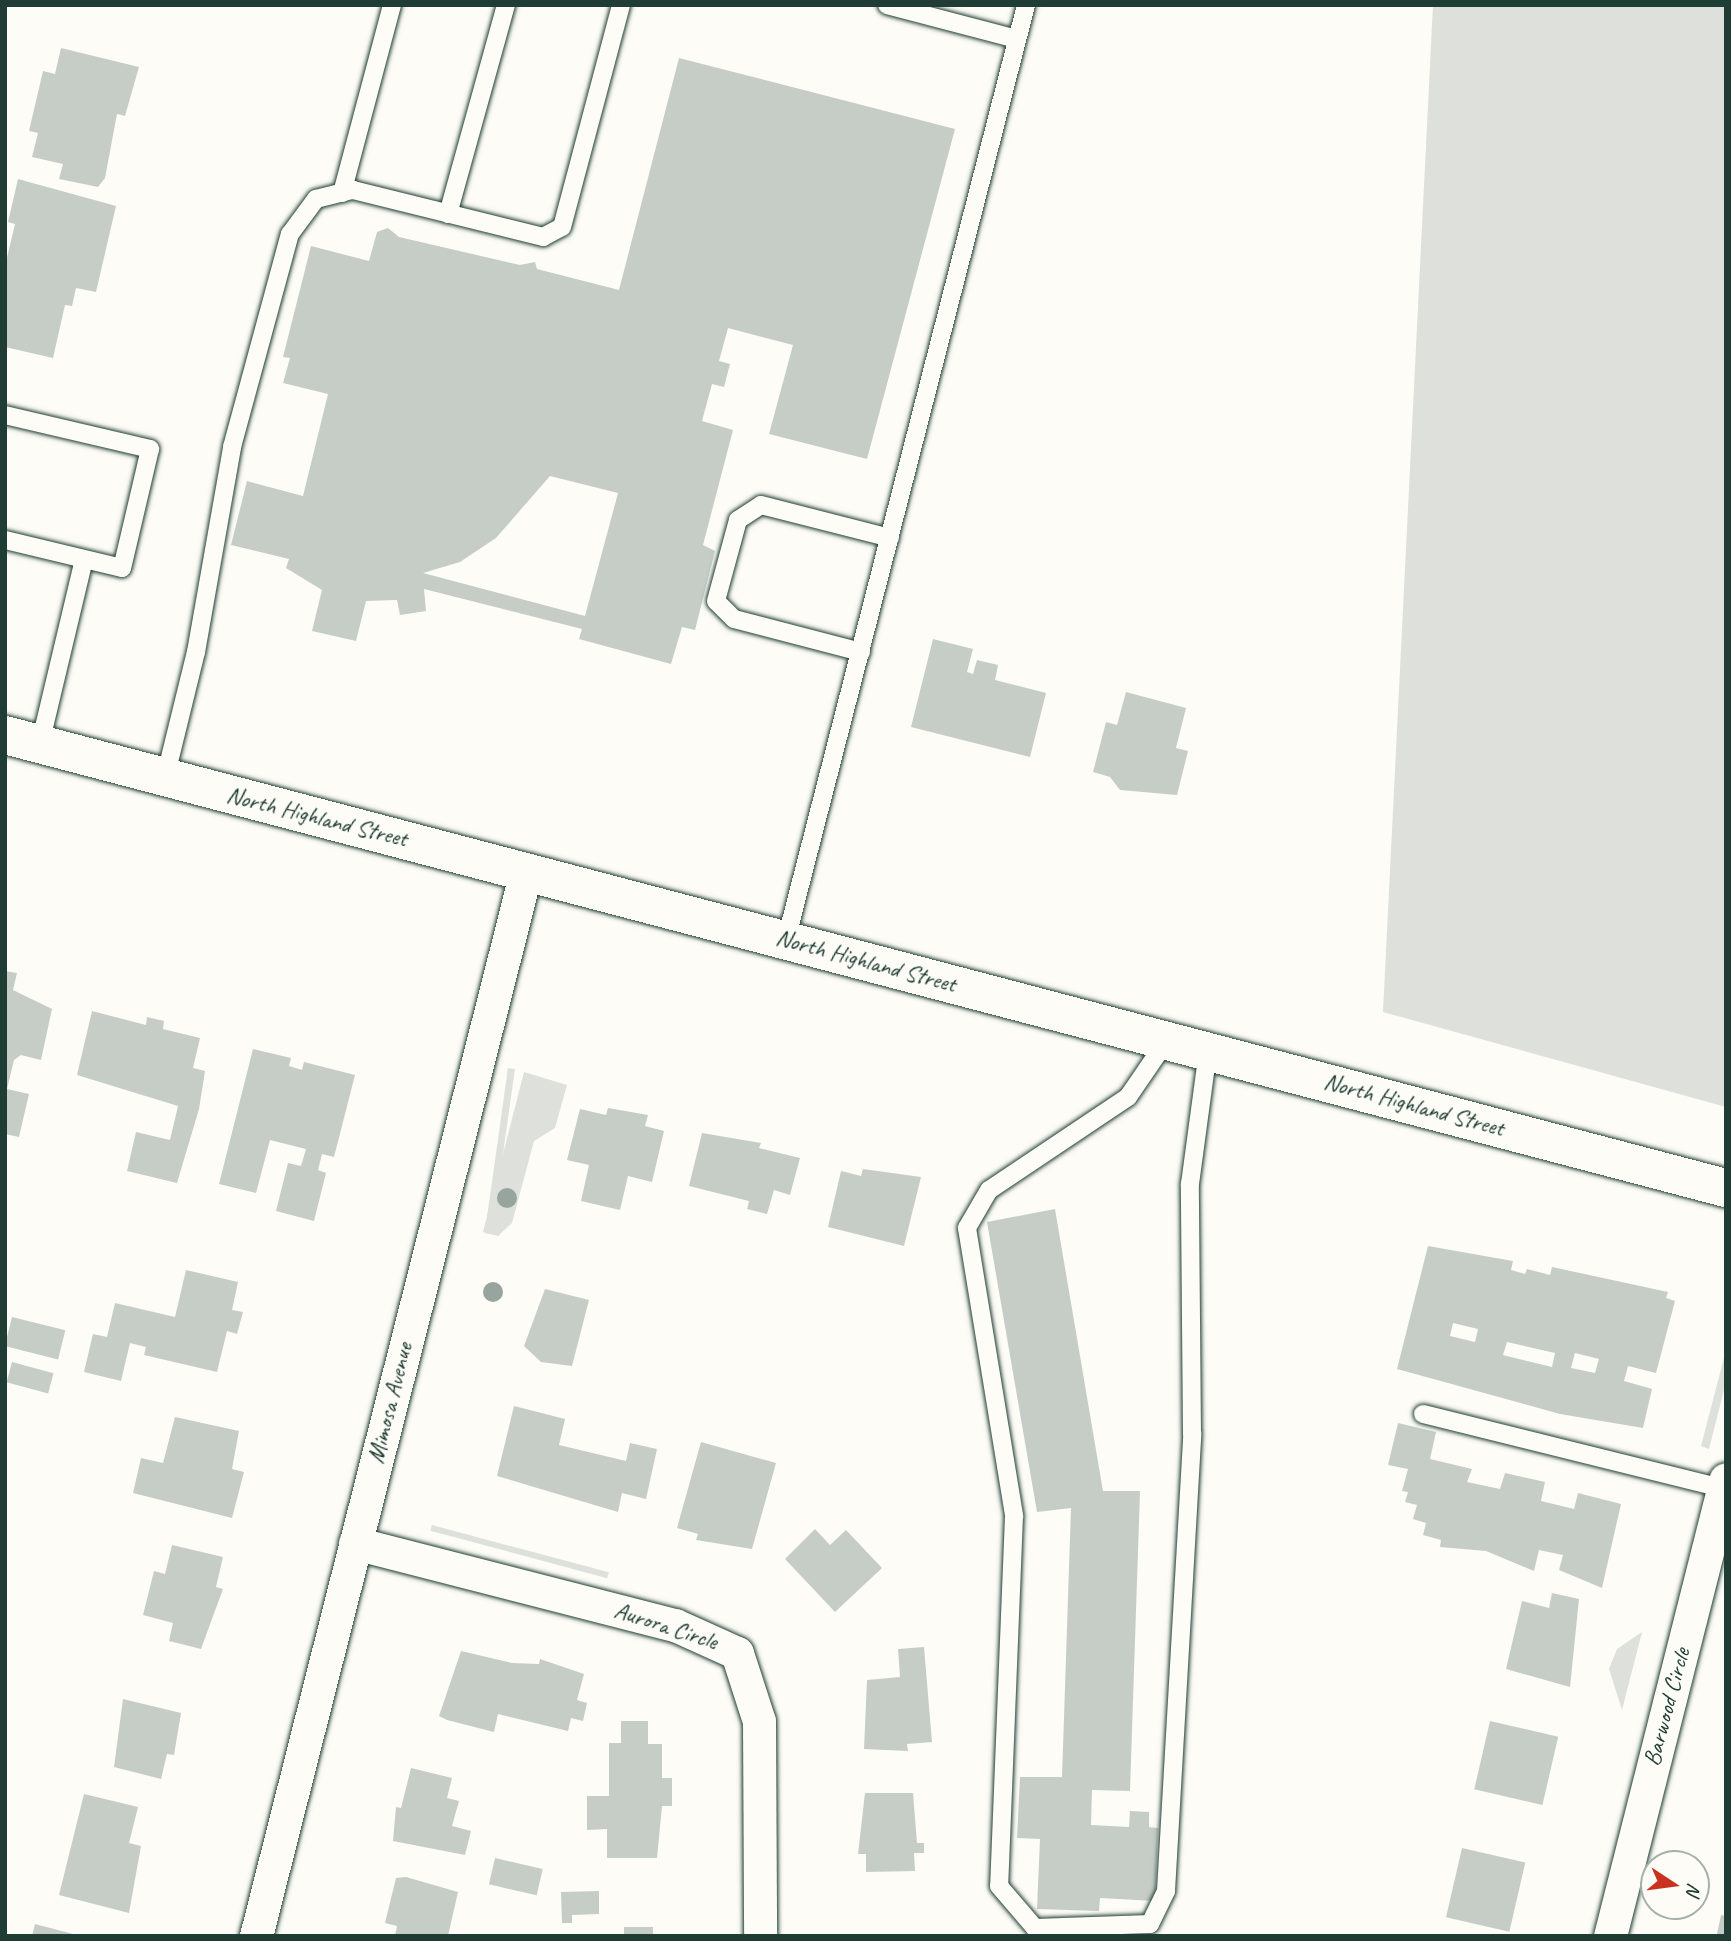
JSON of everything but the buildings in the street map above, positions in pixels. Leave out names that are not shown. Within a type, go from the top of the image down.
[{"type":"main road","name":"North Highland Street","points":[[23,739],[1726,1188]]},
{"type":"street","name":"Mimosa Avenue","points":[[256,1936],[526,871]]},
{"type":"street","name":"Barwood Circle","points":[[1610,1936],[1724,1484]]},
{"type":"street","name":"Aurora Circle","points":[[355,1543],[675,1625],[737,1653],[759,1721],[760,1936]]},
{"type":"lane","points":[[342,193],[392,5]]},
{"type":"lane","points":[[448,214],[506,5]]},
{"type":"lane","points":[[165,778],[196,652],[232,447],[290,234],[316,199],[353,190],[543,237],[562,226],[621,5]]},
{"type":"lane","points":[[887,5],[1017,39]]},
{"type":"lane","points":[[786,940],[1026,5]]},
{"type":"lane","points":[[5,415],[150,449],[122,568],[5,540]]},
{"type":"lane","points":[[861,652],[734,619],[716,601],[738,520],[761,505],[890,538]]},
{"type":"lane","points":[[23,739],[84,560]]},
{"type":"lane","points":[[1167,1040],[1128,1097],[989,1190],[967,1228],[1014,1516],[999,1886],[1035,1928],[1150,1924],[1166,1891],[1192,1434],[1190,1184],[1208,1051]]},
{"type":"lane","points":[[1423,1414],[1724,1484]]},
{"type":"shaded area","points":[[1433,5],[1726,5],[1726,1107],[1383,1012]]},
{"type":"shaded area","points":[[508,1068],[515,1069],[492,1234],[485,1233]]},
{"type":"shaded area","points":[[524,1072],[567,1085],[555,1128],[534,1141],[512,1223],[498,1236],[483,1232]]},
{"type":"shaded area","points":[[1726,1350],[1726,1382],[1709,1449],[1701,1446]]},
{"type":"shaded area","points":[[432,1525],[609,1572],[607,1578],[430,1531]]},
{"type":"shaded area","points":[[1642,1632],[1622,1710],[1609,1669],[1617,1649]]}]
